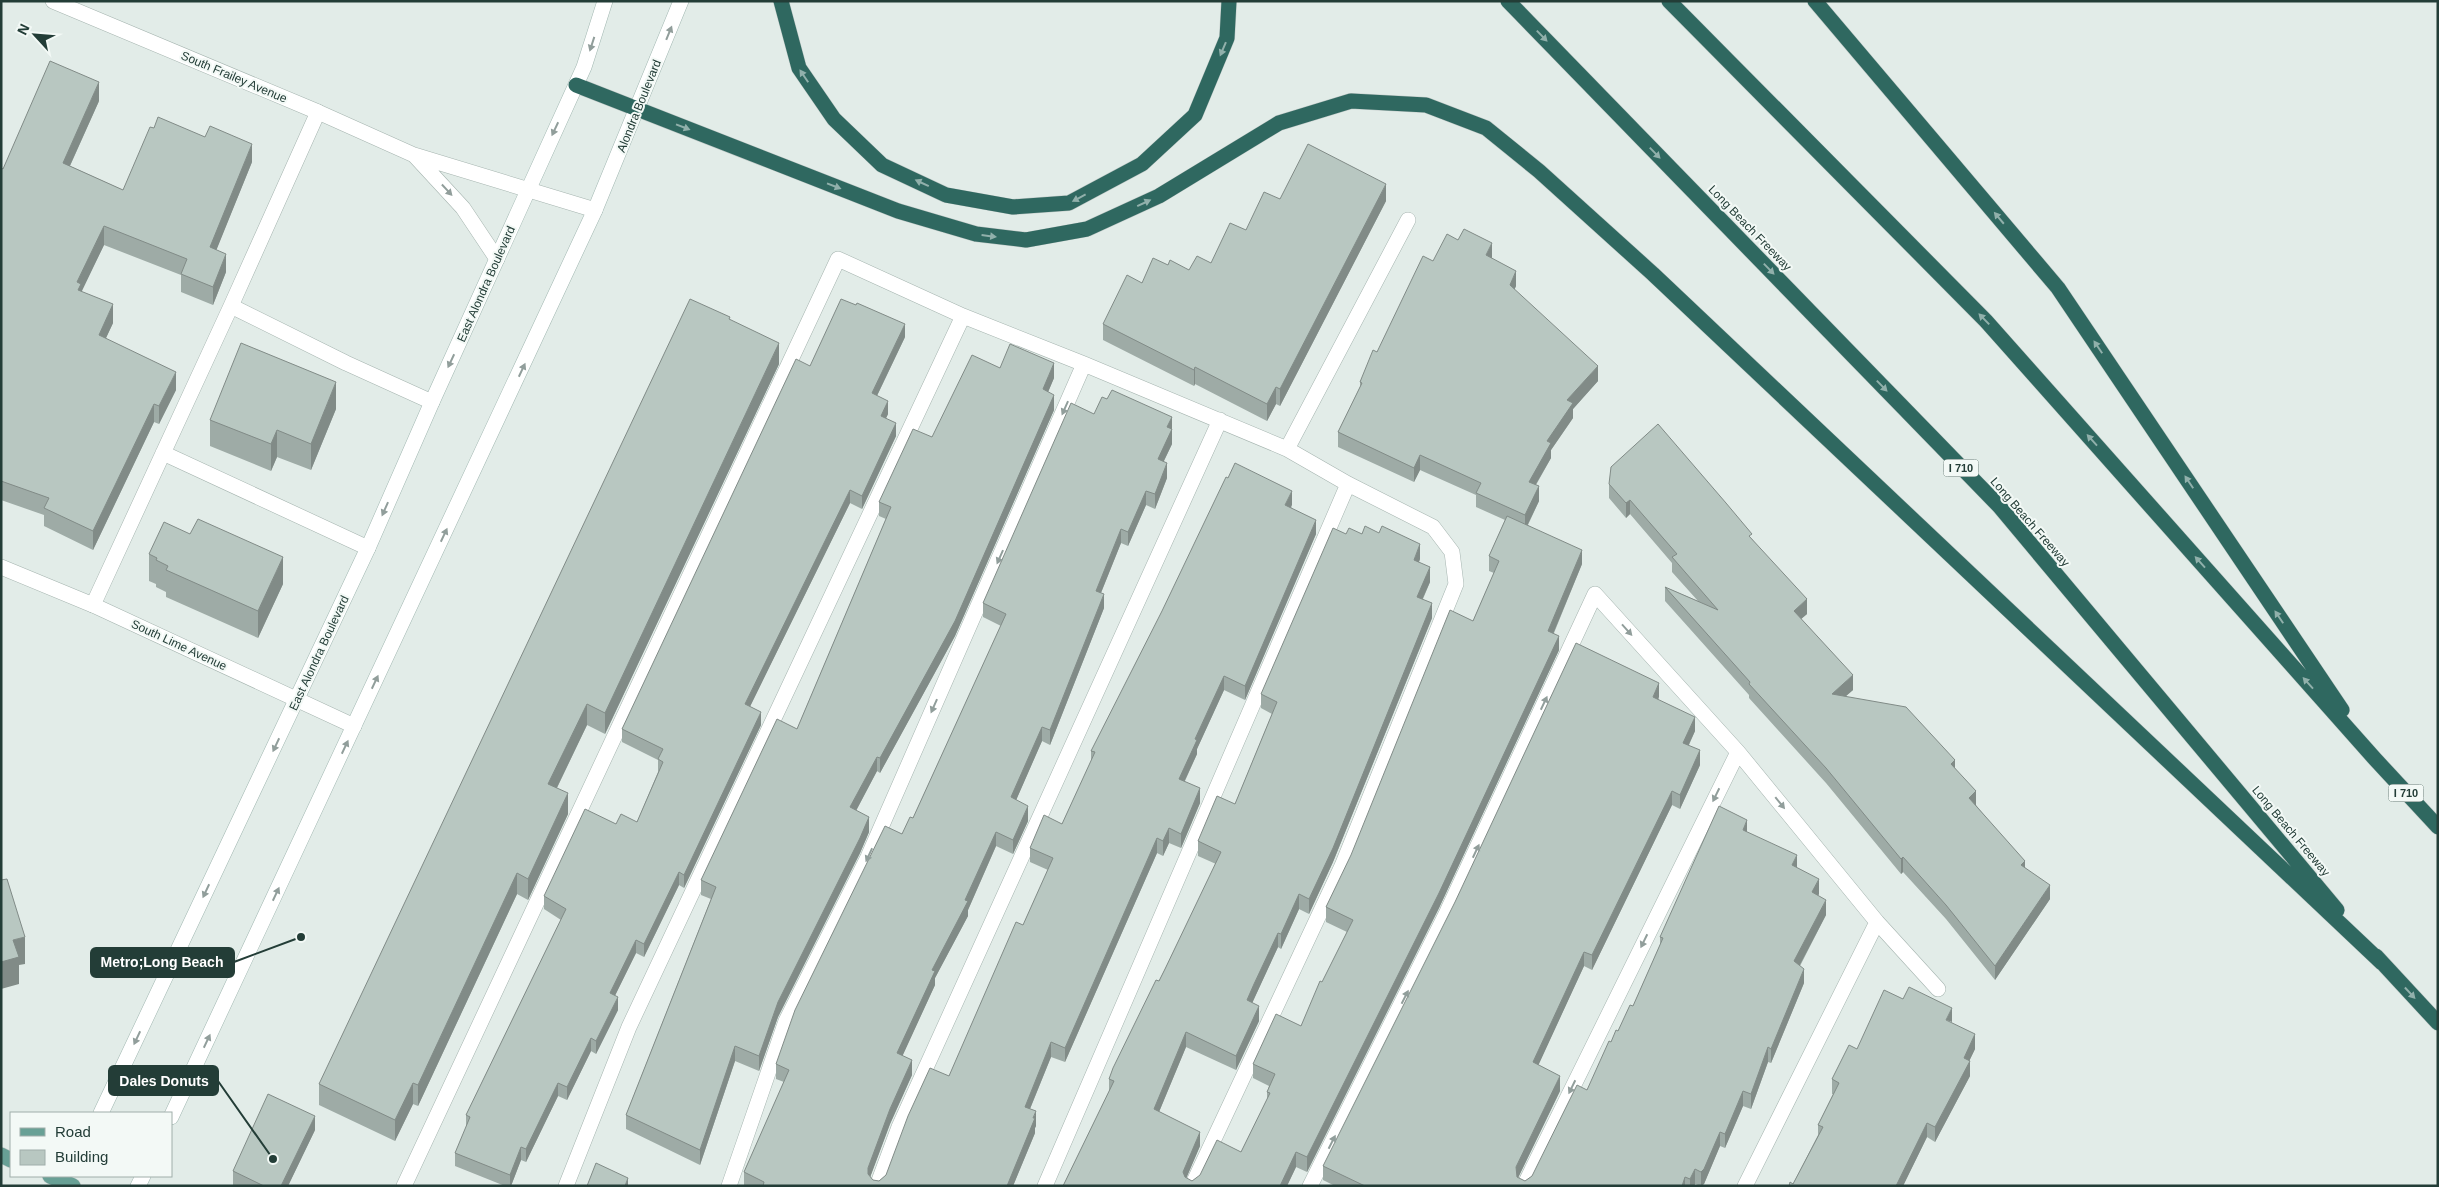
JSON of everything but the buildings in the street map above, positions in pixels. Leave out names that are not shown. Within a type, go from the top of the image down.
[{"type":"highway","points":[[781,1],[799,68],[834,119],[882,165],[946,195],[1013,207],[1069,203],[1142,164],[1195,115],[1227,38],[1229,1]]},
{"type":"highway","name":"Long Beach Freeway","points":[[1508,1],[1999,506],[2382,964],[2438,1023]]},
{"type":"highway","name":"I 710","points":[[1669,1],[1986,320],[2375,759],[2438,827]]},
{"type":"highway","points":[[1815,1],[2058,288],[2375,759]]},
{"type":"highway","points":[[576,85],[898,211],[976,234],[1026,240],[1087,229],[1159,196],[1279,123],[1351,101],[1426,105],[1486,128],[1539,172],[1652,274],[2382,964]]},
{"type":"main road","name":"South Frailey Avenue","points":[[53,1],[76,6],[414,155],[595,210]]},
{"type":"main road","points":[[529,189],[584,66],[605,1]]},
{"type":"main road","name":"Alondra Boulevard","points":[[595,210],[681,1]]},
{"type":"main road","points":[[93,605],[232,306],[318,112]]},
{"type":"main road","name":"South Frailey Avenue","points":[[414,155],[463,208],[497,259]]},
{"type":"main road","name":"East Alondra Boulevard","points":[[101,1112],[368,548],[529,189]]},
{"type":"main road","points":[[172,1115],[595,210]]},
{"type":"main road","points":[[1287,449],[1408,220]]},
{"type":"main road","points":[[404,1186],[838,258],[963,316],[1084,364],[1287,449],[1348,484],[1433,527],[1452,552],[1456,584],[1342,866],[1192,1186]]},
{"type":"main road","points":[[232,306],[346,363],[432,402]]},
{"type":"main road","points":[[566,1186],[629,1028],[963,316]]},
{"type":"main road","points":[[729,1186],[786,1021],[868,857],[1084,364]]},
{"type":"main road","points":[[877,1186],[899,1127],[1220,420]]},
{"type":"main road","points":[[163,453],[368,548]]},
{"type":"main road","points":[[1045,1186],[1348,484]]},
{"type":"main road","name":"South Lime Avenue","points":[[1,566],[93,605],[354,726]]},
{"type":"main road","points":[[1310,1186],[1447,912],[1595,594],[1738,752],[1877,922],[1938,988]]},
{"type":"main road","points":[[1524,1186],[1738,752]]},
{"type":"main road","points":[[1745,1186],[1877,922]]},
{"type":"main road","points":[[53,1177],[69,1183]]},
{"type":"place","name":"Metro;Long Beach","points":[[301,937]]},
{"type":"place","name":"Dales Donuts","points":[[273,1159]]}]
